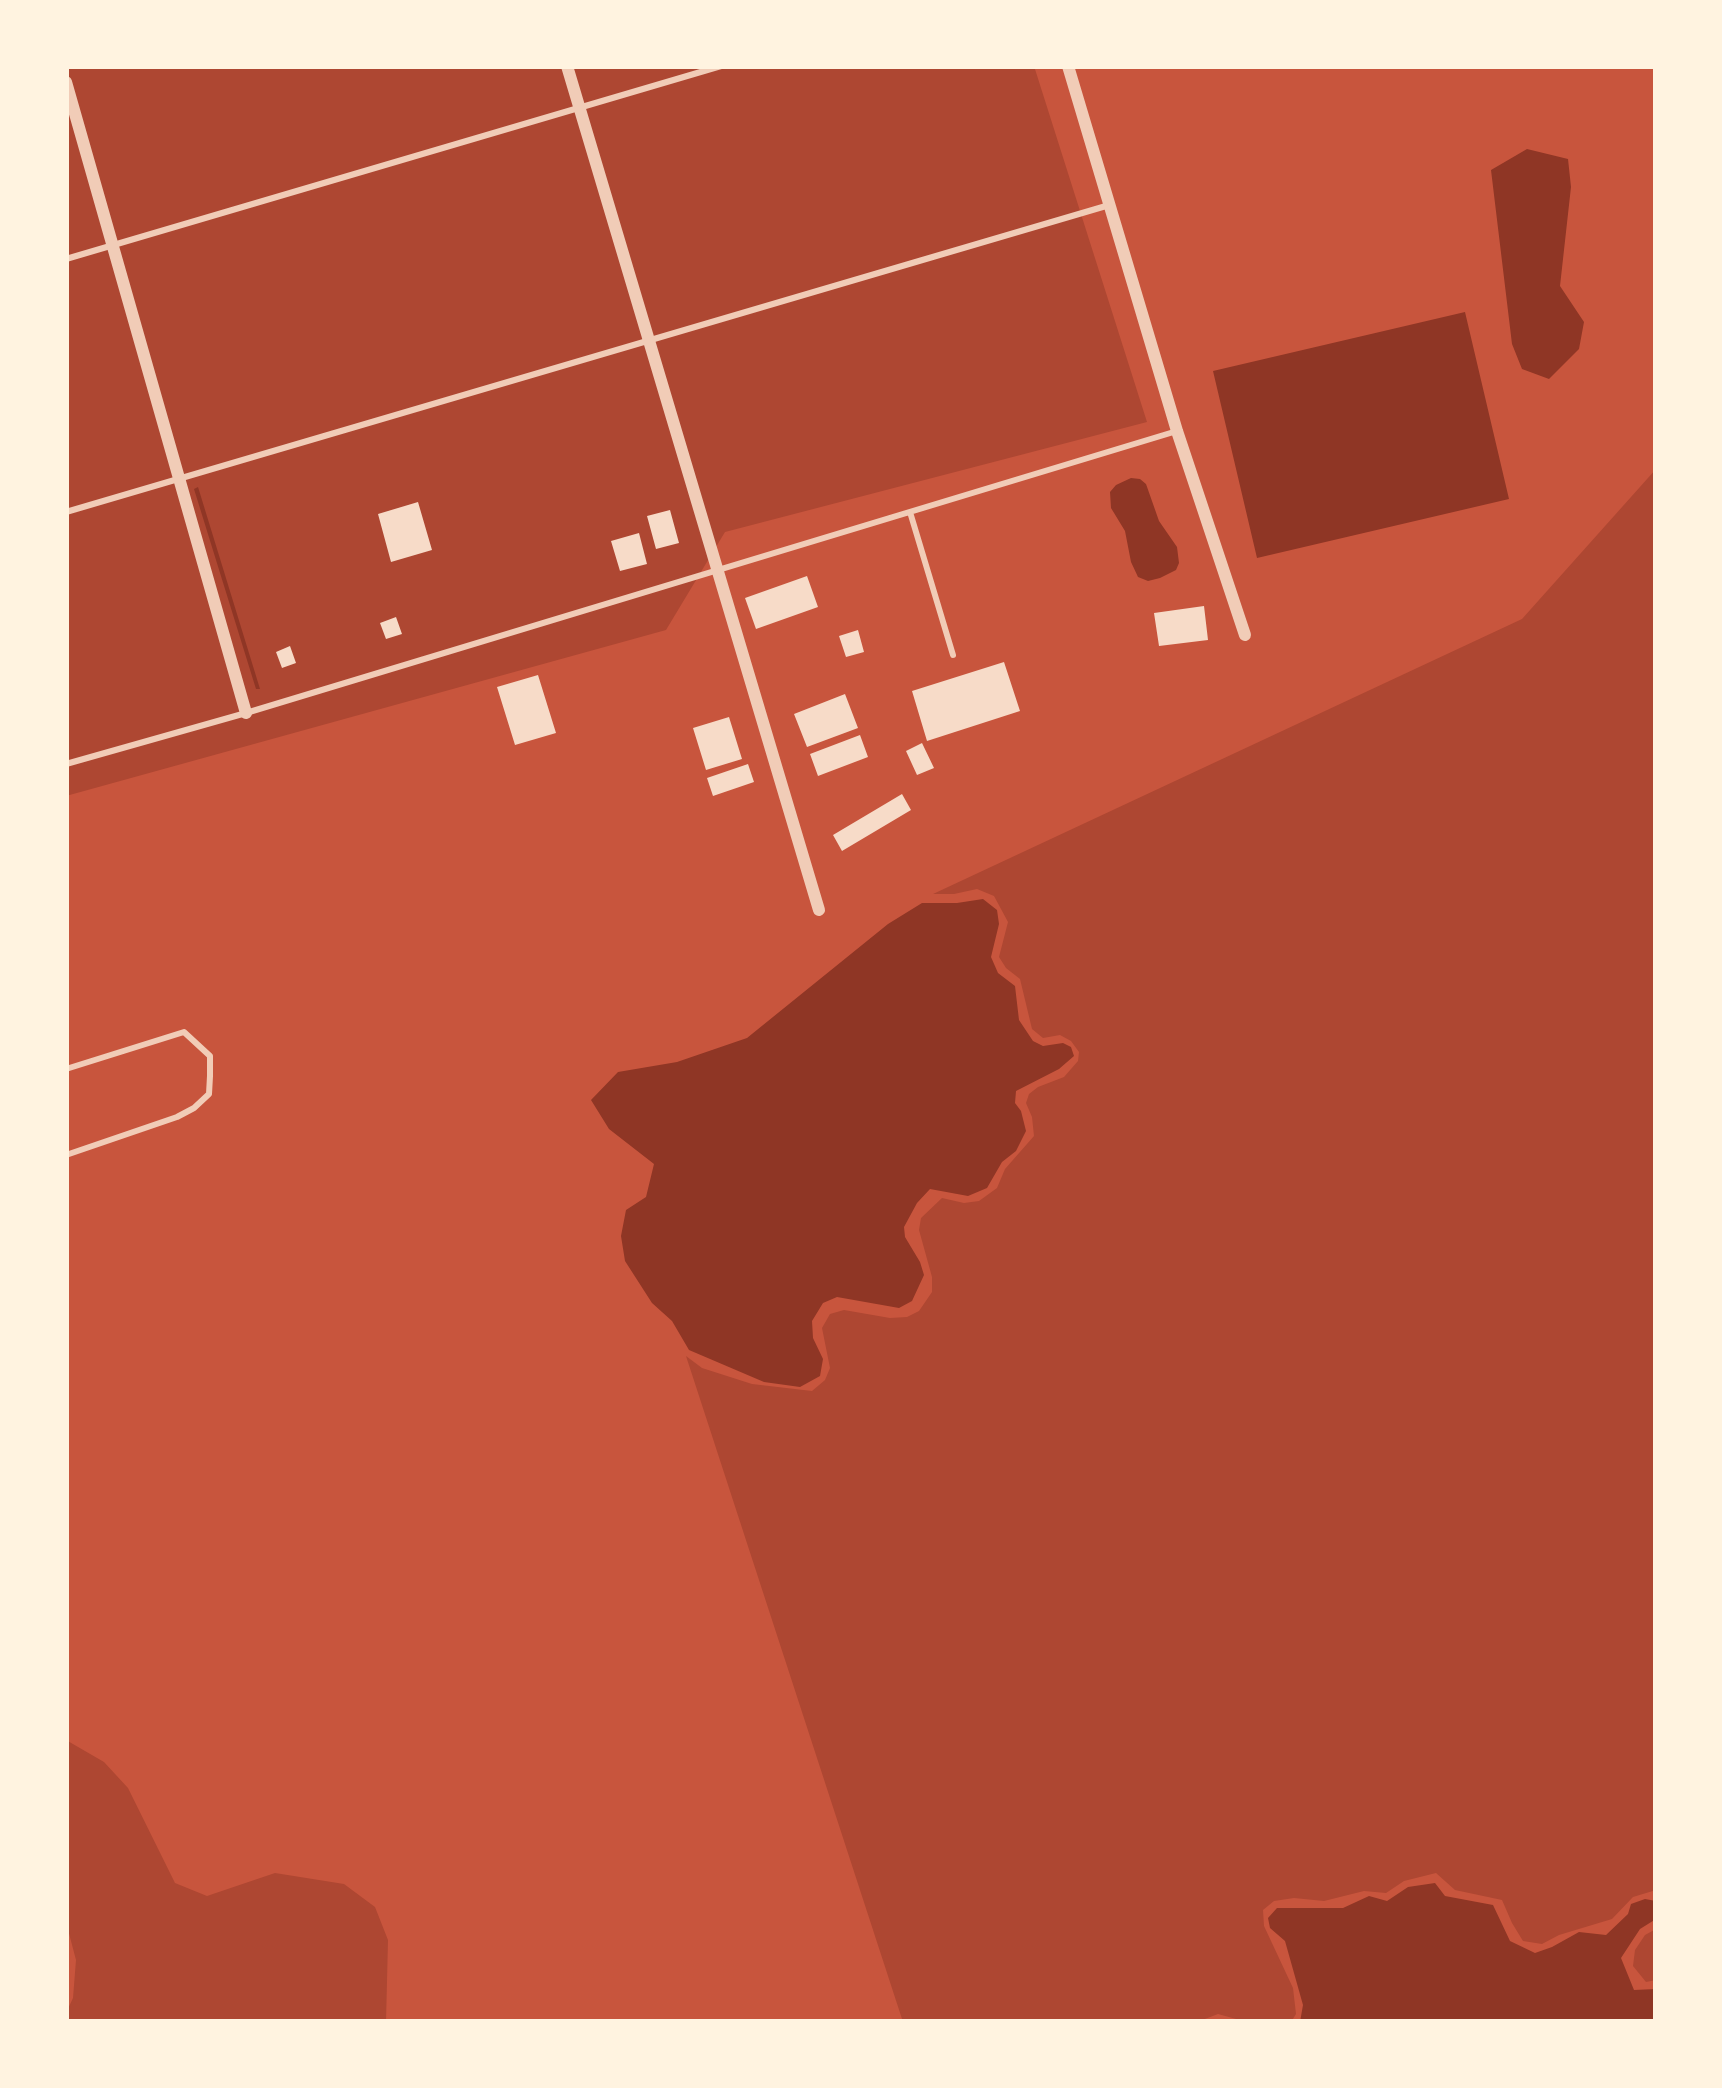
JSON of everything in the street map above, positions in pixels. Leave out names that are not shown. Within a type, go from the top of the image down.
[{"type":"street","points":[[567,66],[819,910]]},
{"type":"street","points":[[1068,66],[1177,431],[1245,635]]},
{"type":"street","points":[[66,82],[246,713]]},
{"type":"lane","points":[[66,259],[721,66]]},
{"type":"lane","points":[[66,512],[1110,205]]},
{"type":"lane","points":[[66,764],[1177,431]]},
{"type":"lane","points":[[910,512],[953,655]]},
{"type":"lane","points":[[66,1069],[184,1032],[210,1055],[211,1076],[209,1094],[194,1108],[66,1155]]},
{"type":"shaded area","points":[[66,66],[1034,66],[1147,422],[725,532],[666,630],[66,796]]},
{"type":"shaded area","points":[[1527,149],[1568,159],[1571,187],[1560,286],[1584,322],[1579,349],[1549,379],[1522,369],[1512,344],[1491,170]]},
{"type":"shaded area","points":[[1465,312],[1509,499],[1257,558],[1213,371]]},
{"type":"shaded area","points":[[1656,469],[1656,1890],[1633,1897],[1612,1919],[1542,1944],[1523,1941],[1502,1900],[1455,1890],[1436,1873],[1404,1881],[1386,1893],[1274,1901],[1263,1910],[1264,1926],[1293,1988],[1296,2014],[1291,2022],[1247,2022],[1218,2014],[1197,2022],[903,2022],[686,1356],[702,1368],[752,1384],[812,1391],[830,1368],[822,1328],[830,1314],[844,1310],[890,1318],[919,1311],[932,1292],[919,1230],[921,1218],[942,1198],[979,1201],[997,1188],[1005,1169],[1034,1136],[1026,1103],[1029,1094],[1064,1077],[1078,1061],[1079,1052],[1071,1041],[1060,1035],[1043,1038],[1032,1029],[1020,979],[999,957],[1008,922],[994,896],[977,889],[933,894],[1522,619]]},
{"type":"shaded area","points":[[1131,478],[1146,484],[1159,521],[1177,547],[1176,570],[1148,581],[1138,577],[1125,531],[1111,508],[1110,492]]},
{"type":"shaded area","points":[[198,487],[260,689],[256,689],[194,489]]},
{"type":"shaded area","points":[[983,899],[997,910],[999,924],[991,957],[998,973],[1015,986],[1019,1020],[1033,1041],[1043,1046],[1063,1043],[1074,1056],[1016,1091],[1015,1103],[1026,1131],[1016,1151],[1002,1162],[987,1188],[968,1196],[930,1189],[917,1203],[904,1227],[924,1275],[912,1301],[899,1308],[837,1297],[823,1303],[812,1321],[813,1338],[823,1359],[820,1376],[800,1387],[764,1382],[689,1350],[625,1261],[621,1236],[626,1210],[646,1197],[654,1164],[609,1129],[591,1100],[618,1072],[677,1062],[747,1038],[888,924],[922,903]]},
{"type":"shaded area","points":[[66,1740],[104,1762],[128,1788],[175,1883],[207,1896],[275,1873],[344,1884],[375,1907],[388,1940],[386,2022],[66,2022],[76,1960],[66,1922]]},
{"type":"shaded area","points":[[1435,1883],[1445,1896],[1493,1905],[1510,1941],[1535,1953],[1579,1932],[1606,1935],[1628,1914],[1631,1904],[1656,1901],[1656,1919],[1640,1929],[1621,1958],[1634,1990],[1656,1989],[1656,2022],[1300,2022],[1303,2005],[1285,1941],[1270,1928],[1268,1918],[1277,1908],[1343,1908],[1369,1896],[1387,1901],[1408,1887]]},
{"type":"shaded area","points":[[1656,1929],[1656,1980],[1646,1982],[1633,1966],[1635,1950]]},
{"type":"building","points":[[418,502],[432,550],[391,562],[378,514]]},
{"type":"building","points":[[670,510],[679,543],[656,549],[647,516]]},
{"type":"building","points":[[639,533],[647,564],[620,571],[611,541]]},
{"type":"building","points":[[807,576],[818,607],[756,629],[745,598]]},
{"type":"building","points":[[1204,606],[1208,640],[1159,646],[1154,613]]},
{"type":"building","points":[[396,617],[402,634],[386,639],[380,623]]},
{"type":"building","points":[[858,630],[864,652],[846,657],[839,636]]},
{"type":"building","points":[[290,646],[296,663],[282,668],[276,652]]},
{"type":"building","points":[[1004,662],[1020,711],[927,741],[912,691]]},
{"type":"building","points":[[538,675],[556,733],[515,745],[497,687]]},
{"type":"building","points":[[845,694],[858,728],[807,747],[794,714]]},
{"type":"building","points":[[729,717],[742,759],[706,770],[693,728]]},
{"type":"building","points":[[860,735],[868,757],[818,776],[810,754]]},
{"type":"building","points":[[922,743],[934,768],[917,775],[906,751]]},
{"type":"building","points":[[748,764],[754,782],[713,796],[707,778]]},
{"type":"building","points":[[902,794],[911,810],[842,851],[833,835]]}]
